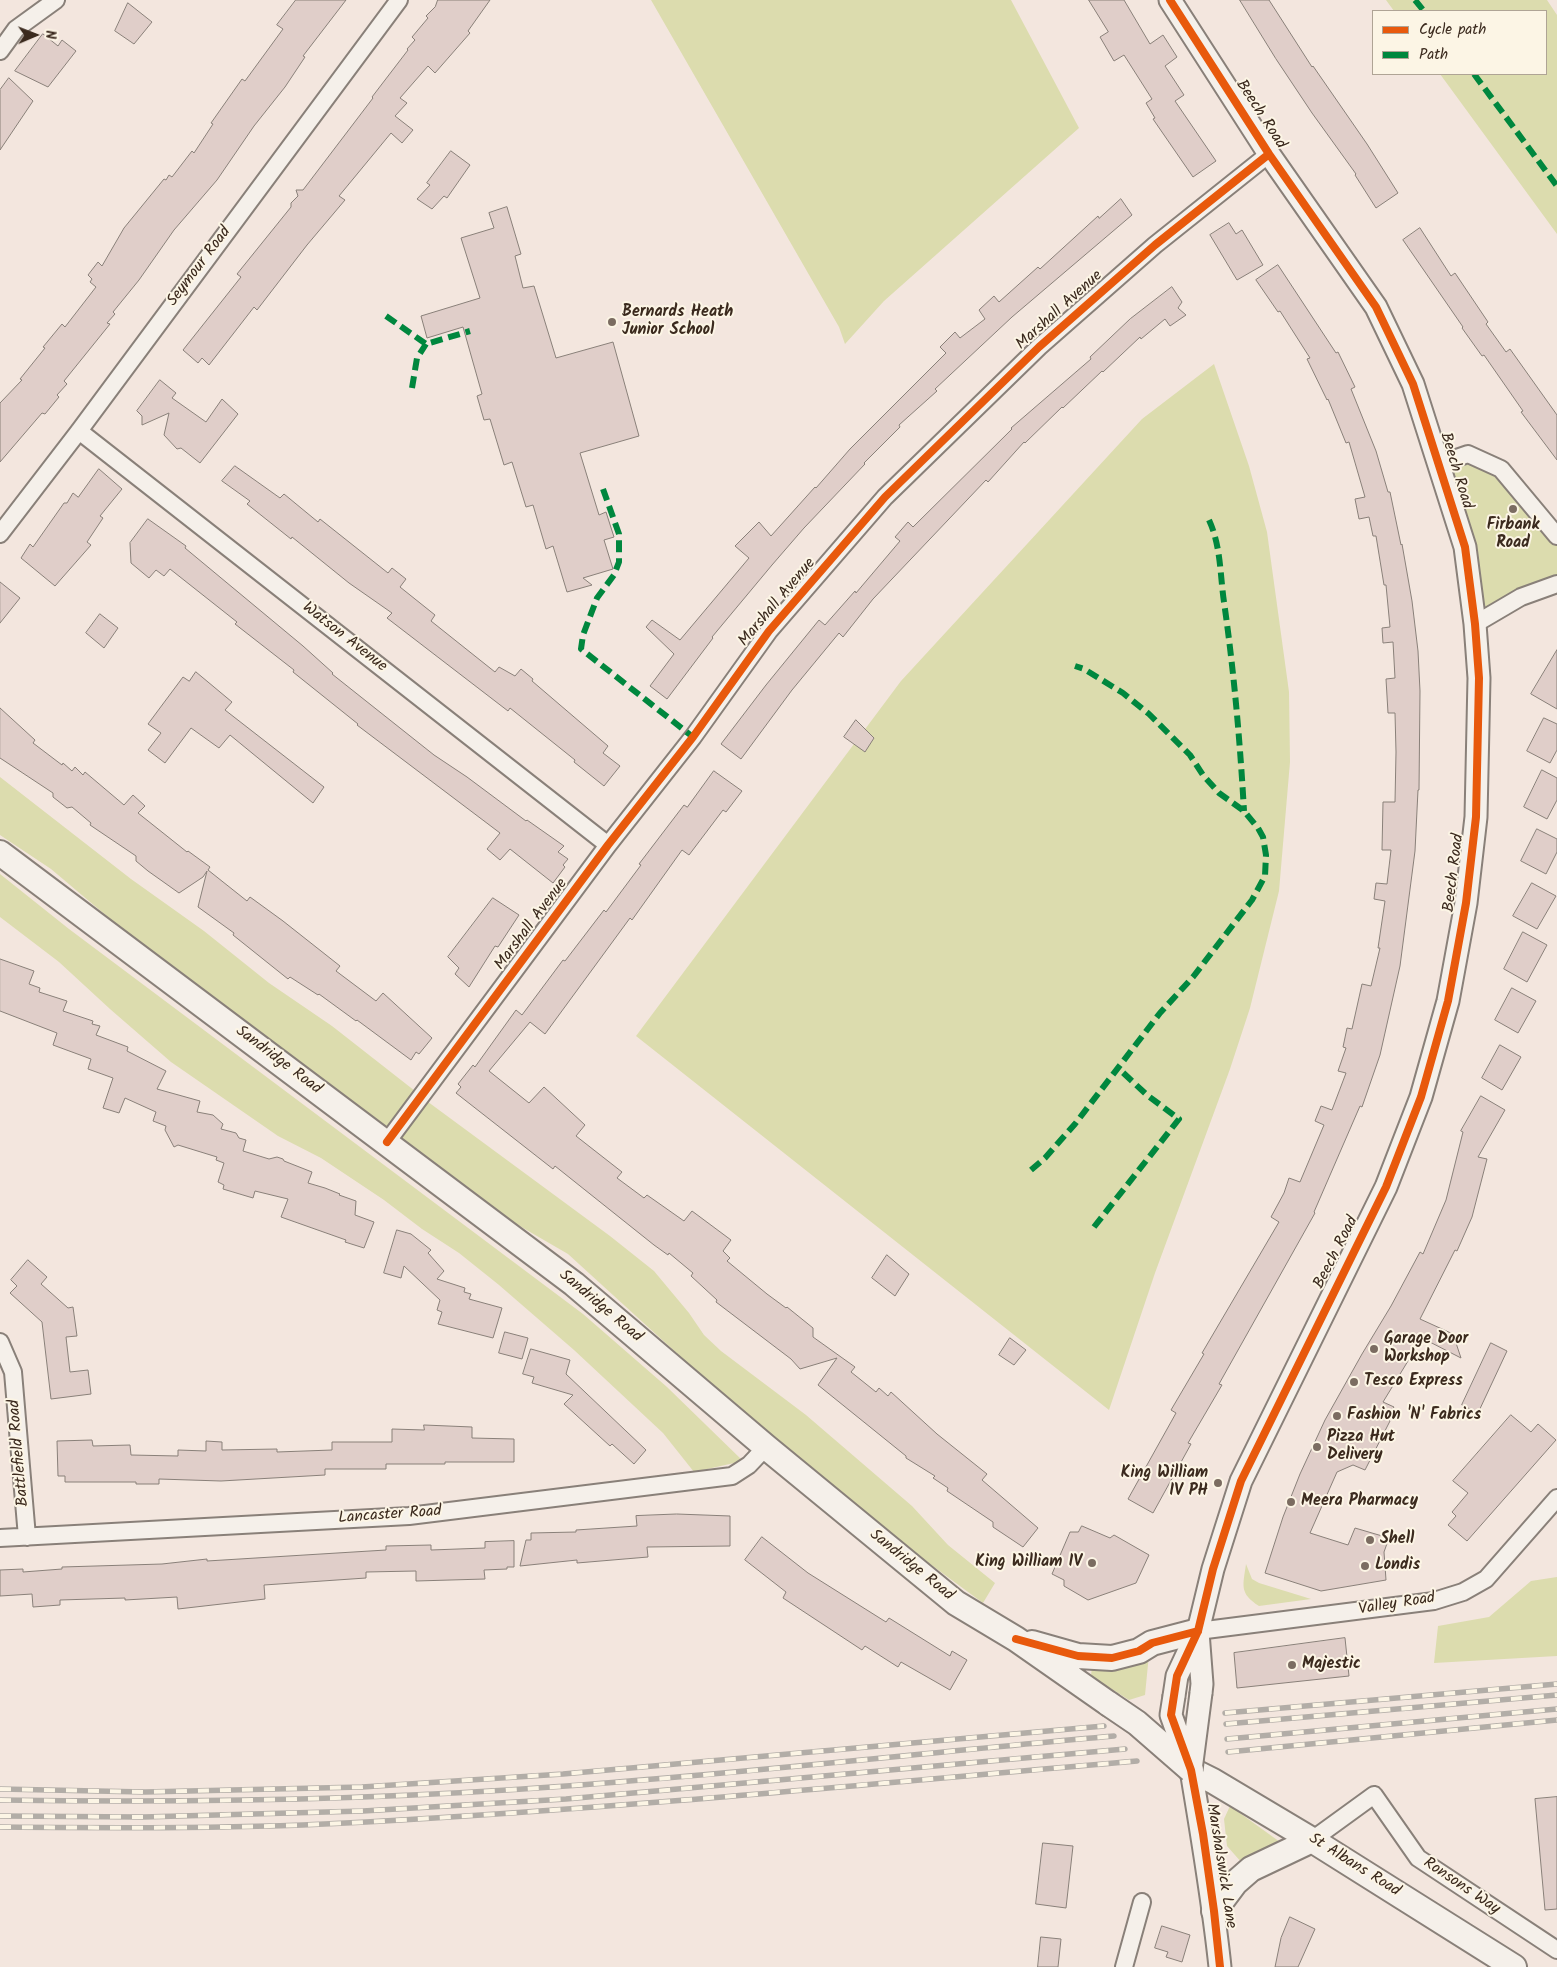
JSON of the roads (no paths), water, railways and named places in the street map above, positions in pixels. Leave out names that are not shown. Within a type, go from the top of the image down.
[{"type":"main road","name":"Sandridge Road","points":[[0,853],[574,1284],[766,1447],[956,1603],[1016,1639],[1137,1723],[1199,1780]]},
{"type":"main road","points":[[1016,1639],[1078,1656],[1112,1658],[1138,1651],[1152,1644],[1198,1632]]},
{"type":"main road","name":"St Albans Road","points":[[1199,1780],[1312,1840],[1514,1967]]},
{"type":"main road","points":[[1214,1911],[1235,1883],[1250,1869],[1312,1840]]},
{"type":"street","points":[[0,50],[16,29],[56,0]]},
{"type":"street","name":"Seymour Road","points":[[0,534],[79,431],[399,0]]},
{"type":"street","name":"Beech Road","points":[[1170,0],[1270,154],[1376,306],[1413,384],[1465,547],[1475,624],[1479,678],[1476,817],[1466,903],[1448,1001],[1421,1097],[1386,1186],[1241,1481],[1213,1569],[1198,1632],[1177,1676],[1171,1714],[1199,1780]]},
{"type":"street","name":"Marshall Avenue","points":[[387,1142],[608,845],[693,737],[769,631],[886,497],[1054,335],[1155,245],[1270,154]]},
{"type":"street","name":"Watson Avenue","points":[[79,431],[608,845]]},
{"type":"street","name":"Beech Road","points":[[1439,464],[1468,454],[1501,469],[1557,536]]},
{"type":"street","points":[[1475,624],[1521,597],[1557,584]]},
{"type":"street","name":"Battlefield Road","points":[[0,1342],[12,1372],[27,1537]]},
{"type":"street","name":"Lancaster Road","points":[[0,1538],[419,1515],[732,1476],[750,1466],[766,1447]]},
{"type":"street","name":"Valley Road","points":[[1198,1632],[1425,1602],[1463,1592],[1486,1579],[1557,1498]]},
{"type":"street","name":"Beech Road","points":[[1198,1632],[1202,1684],[1199,1780]]},
{"type":"street","name":"Marshalswick Lane","points":[[1199,1780],[1203,1834],[1220,1967]]},
{"type":"street","name":"Ronsons Way","points":[[1312,1840],[1374,1795],[1418,1858],[1557,1950]]},
{"type":"street","points":[[1124,1967],[1142,1902]]},
{"type":"railway","points":[[1225,1713],[1557,1684]]},
{"type":"railway","points":[[1226,1724],[1557,1695]]},
{"type":"railway","points":[[1227,1739],[1557,1709]]},
{"type":"railway","points":[[1228,1752],[1557,1720]]},
{"type":"railway","points":[[0,1789],[145,1792],[362,1787],[563,1774],[1104,1726]]},
{"type":"railway","points":[[0,1800],[142,1801],[283,1799],[495,1791],[703,1775],[1114,1736]]},
{"type":"railway","points":[[0,1816],[143,1817],[363,1811],[566,1799],[1125,1749]]},
{"type":"railway","points":[[0,1827],[229,1827],[366,1822],[655,1802],[1137,1761]]},
{"type":"place","name":"Bernards Heath Junior School","points":[[612,322]]},
{"type":"place","name":"Firbank Road","points":[[1513,509]]},
{"type":"place","name":"Garage Door Workshop","points":[[1374,1349]]},
{"type":"place","name":"Tesco Express","points":[[1354,1382]]},
{"type":"place","name":"Fashion 'N' Fabrics","points":[[1337,1416]]},
{"type":"place","name":"Pizza Hut Delivery","points":[[1317,1447]]},
{"type":"place","name":"King William IV PH","points":[[1218,1483]]},
{"type":"place","name":"Meera Pharmacy","points":[[1291,1502]]},
{"type":"place","name":"Shell","points":[[1370,1540]]},
{"type":"place","name":"King William IV","points":[[1092,1563]]},
{"type":"place","name":"Londis","points":[[1365,1566]]},
{"type":"place","name":"Majestic","points":[[1292,1665]]}]
